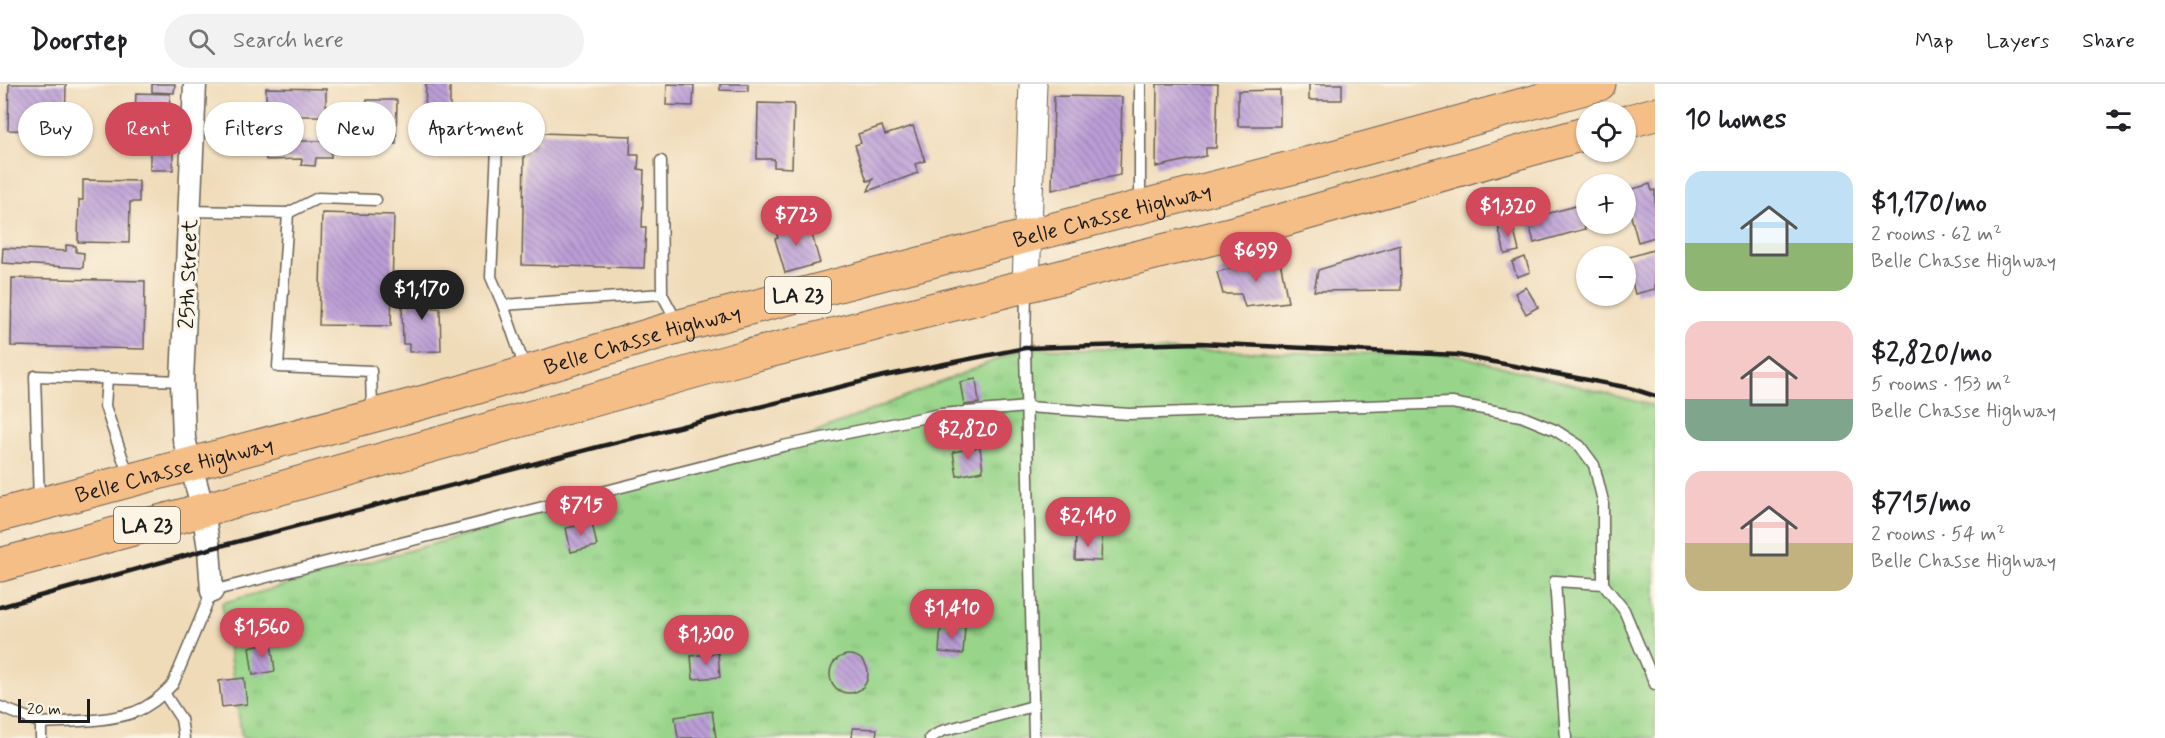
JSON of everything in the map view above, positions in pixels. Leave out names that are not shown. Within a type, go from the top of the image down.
[{"type":"highway","name":"Belle Chasse Highway","points":[[0,514],[458,393],[680,326],[1337,156],[1599,84]]},
{"type":"highway","points":[[1636,119],[1655,114]]},
{"type":"highway","name":"Belle Chasse Highway","points":[[0,565],[745,357],[1269,224],[1576,136]]},
{"type":"street","name":"25th Street","points":[[195,84],[182,381],[184,439],[203,510],[212,591]]},
{"type":"street","points":[[1026,285],[1033,84]]},
{"type":"lane","points":[[1140,84],[1140,207]]},
{"type":"lane","points":[[497,156],[491,277],[526,372]]},
{"type":"lane","points":[[662,161],[662,294],[680,326]]},
{"type":"lane","points":[[189,211],[288,213],[318,198],[376,200]]},
{"type":"lane","points":[[288,213],[278,367],[370,370],[372,415]]},
{"type":"lane","points":[[1026,285],[1034,738]]},
{"type":"lane","points":[[503,305],[662,294]]},
{"type":"lane","points":[[39,504],[35,376],[182,381]]},
{"type":"lane","points":[[107,378],[105,406],[130,480]]},
{"type":"lane","points":[[0,707],[41,723],[112,717],[136,712],[174,684],[212,591],[783,446],[941,414],[1027,407],[1129,414],[1452,403],[1521,416],[1555,430],[1580,446],[1594,465],[1603,501],[1604,584],[1624,610],[1655,684]]},
{"type":"lane","points":[[1566,738],[1554,581],[1604,584]]},
{"type":"lane","points":[[164,693],[181,719],[184,738]]},
{"type":"lane","points":[[930,738],[942,731],[1034,706]]},
{"type":"lane","points":[[41,723],[41,738]]},
{"type":"green space","points":[[1025,348],[1457,355],[1655,406],[1655,738],[242,738],[222,603],[783,446]]},
{"type":"building","points":[[9,84],[66,84],[66,102],[18,102],[18,130],[8,130]]},
{"type":"building","points":[[152,84],[175,84],[174,93],[152,92]]},
{"type":"building","points":[[426,84],[450,84],[450,102],[425,102]]},
{"type":"building","points":[[667,84],[694,85],[693,106],[666,105]]},
{"type":"building","points":[[720,84],[748,84],[748,91],[720,90]]},
{"type":"building","points":[[1157,84],[1218,84],[1216,148],[1206,148],[1206,156],[1156,167]]},
{"type":"building","points":[[1309,84],[1342,84],[1342,100],[1309,100]]},
{"type":"building","points":[[266,88],[326,89],[326,102],[316,102],[316,116],[304,116],[304,102],[266,102]]},
{"type":"building","points":[[1280,90],[1280,126],[1238,126],[1238,91]]},
{"type":"building","points":[[136,93],[170,94],[170,102],[136,102]]},
{"type":"building","points":[[1054,96],[1122,97],[1120,175],[1052,190]]},
{"type":"building","points":[[367,100],[397,100],[396,144],[396,102],[367,102]]},
{"type":"building","points":[[758,103],[794,104],[792,168],[774,167],[774,159],[757,159]]},
{"type":"building","points":[[882,126],[885,135],[913,126],[925,161],[915,164],[918,173],[868,191],[873,179],[867,181],[855,145],[861,143],[858,134]]},
{"type":"building","points":[[545,133],[631,136],[630,155],[639,155],[638,169],[644,170],[642,227],[646,227],[644,268],[522,265],[524,156],[545,156]]},
{"type":"building","points":[[304,141],[316,141],[316,156],[331,156],[331,158],[316,158],[315,166],[301,165],[302,159],[266,160],[266,156],[304,156]]},
{"type":"building","points":[[150,156],[173,156],[173,170],[150,170]]},
{"type":"building","points":[[83,180],[139,181],[139,202],[130,202],[129,243],[78,242],[79,200],[83,200]]},
{"type":"building","points":[[1650,184],[1652,191],[1655,190],[1655,237],[1638,242],[1636,234],[1636,188]]},
{"type":"building","points":[[1576,206],[1576,231],[1534,243],[1528,219]]},
{"type":"building","points":[[322,213],[394,215],[391,326],[319,325]]},
{"type":"building","points":[[799,222],[800,226],[806,224],[808,229],[810,228],[820,263],[785,273],[775,239],[778,238],[775,229]]},
{"type":"building","points":[[1512,223],[1519,251],[1505,254],[1498,226]]},
{"type":"building","points":[[66,245],[76,246],[76,252],[84,253],[83,268],[2,263],[3,248],[66,251]]},
{"type":"building","points":[[1400,245],[1401,290],[1314,291],[1318,270]]},
{"type":"building","points":[[1653,250],[1655,289],[1636,294],[1636,255]]},
{"type":"building","points":[[1279,256],[1288,302],[1245,307],[1241,294],[1223,294],[1217,272]]},
{"type":"building","points":[[1525,257],[1530,272],[1517,277],[1512,262]]},
{"type":"building","points":[[12,278],[145,281],[144,349],[11,346]]},
{"type":"building","points":[[432,284],[433,308],[440,308],[441,351],[409,352],[409,344],[403,344],[402,307],[410,307],[409,285]]},
{"type":"building","points":[[1526,287],[1538,307],[1526,314],[1515,293]]},
{"type":"building","points":[[976,379],[979,403],[964,405],[960,382]]},
{"type":"building","points":[[980,447],[983,471],[957,476],[953,452]]},
{"type":"building","points":[[592,523],[597,546],[571,552],[566,528]]},
{"type":"building","points":[[1076,535],[1102,536],[1101,561],[1075,560]]},
{"type":"building","points":[[941,625],[965,627],[963,654],[939,652]]},
{"type":"building","points":[[271,642],[275,671],[253,675],[249,647]]},
{"type":"building","points":[[718,653],[720,677],[693,679],[691,656]]},
{"type":"building","points":[[849,655],[856,656],[862,661],[867,667],[867,681],[862,687],[856,692],[849,693],[842,692],[836,687],[831,681],[830,674],[831,667],[836,661],[842,656]]},
{"type":"building","points":[[244,678],[247,704],[222,707],[219,681]]},
{"type":"building","points":[[712,711],[716,738],[678,738],[675,717]]},
{"type":"building","points":[[853,728],[877,729],[876,738],[852,738]]},
{"type":"railway","points":[[0,607],[209,549],[598,447],[884,376],[1025,348],[1200,343],[1457,355],[1630,388],[1655,396]]}]
